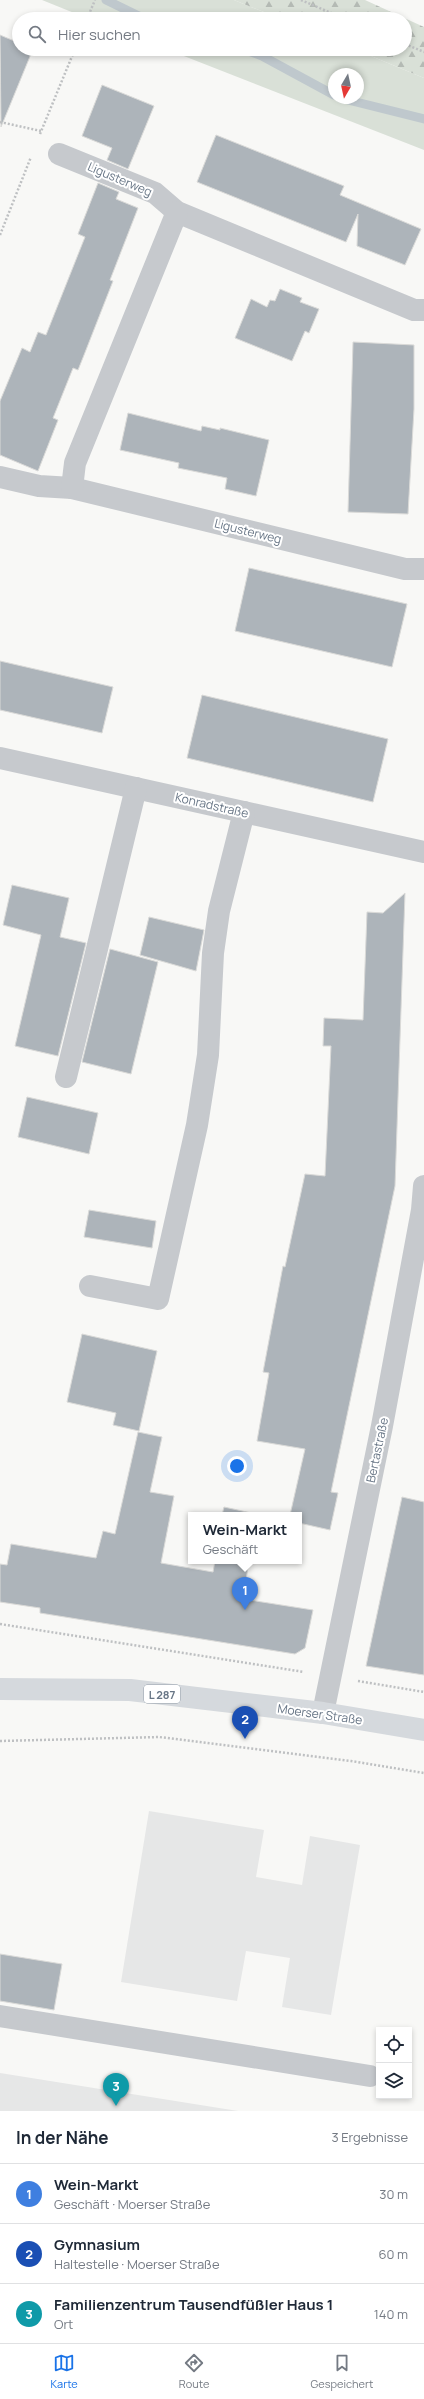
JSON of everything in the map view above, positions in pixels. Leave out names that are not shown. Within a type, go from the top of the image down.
[{"type":"main road","name":"Moerser Straße","points":[[0,1689],[130,1690],[323,1713],[424,1730]]},
{"type":"street","name":"Ligusterweg","points":[[59,154],[155,193],[177,212],[414,310],[424,310]]},
{"type":"street","points":[[72,488],[75,463],[177,212]]},
{"type":"street","name":"Ligusterweg","points":[[0,477],[40,486],[72,488],[405,568],[424,569]]},
{"type":"street","name":"Konradstraße","points":[[0,758],[424,852]]},
{"type":"street","points":[[66,1077],[136,788]]},
{"type":"street","points":[[90,1286],[158,1299],[197,1124],[208,1056],[214,946],[219,911],[244,812]]},
{"type":"street","name":"Bertastraße","points":[[323,1713],[382,1426],[422,1210],[424,1186]]},
{"type":"street","points":[[0,2016],[370,2076]]},
{"type":"path","points":[[90,12],[95,0]]},
{"type":"path","points":[[301,0],[329,12]]},
{"type":"path","points":[[412,47],[424,52]]},
{"type":"path","points":[[0,122],[41,132]]},
{"type":"path","points":[[0,1624],[424,1692]]},
{"type":"path","points":[[0,1741],[159,1737],[351,1761],[424,1773]]},
{"type":"shaded area","points":[[149,1811],[264,1830],[256,1877],[302,1885],[310,1836],[360,1845],[331,2015],[282,2007],[290,1958],[246,1951],[237,2001],[121,1982]]},
{"type":"shaded area","points":[[0,2073],[238,2111],[0,2111]]},
{"type":"green space","points":[[42,0],[234,0],[264,12],[72,12]]},
{"type":"green space","points":[[234,0],[365,0],[391,12],[264,12]]},
{"type":"green space","points":[[412,22],[424,27],[424,78],[371,56],[412,56]]},
{"type":"green space","points":[[184,56],[371,56],[424,78],[424,150]]},
{"type":"building","points":[[0,35],[12,40],[12,56],[30,56],[1,127]]},
{"type":"building","points":[[102,85],[154,106],[128,169],[107,160],[112,148],[82,136]]},
{"type":"building","points":[[216,135],[344,186],[340,195],[421,229],[405,265],[357,246],[358,214],[346,242],[197,182]]},
{"type":"building","points":[[98,183],[119,192],[116,199],[138,208],[110,280],[113,281],[78,370],[73,368],[53,418],[58,420],[38,471],[0,455],[0,401],[22,348],[30,352],[38,332],[46,335],[85,237],[78,234]]},
{"type":"building","points":[[280,289],[302,298],[300,302],[319,309],[309,333],[305,331],[292,361],[235,338],[251,299],[267,307],[270,300],[275,301]]},
{"type":"building","points":[[353,342],[414,345],[414,409],[408,514],[348,512]]},
{"type":"building","points":[[128,413],[201,431],[202,426],[220,430],[220,428],[269,440],[256,496],[225,489],[227,478],[178,468],[179,463],[120,450]]},
{"type":"building","points":[[249,568],[407,604],[392,667],[235,631]]},
{"type":"building","points":[[0,661],[113,687],[102,733],[0,710]]},
{"type":"building","points":[[202,695],[388,739],[373,802],[187,758]]},
{"type":"building","points":[[12,885],[69,898],[60,937],[86,943],[58,1056],[15,1046],[41,935],[3,925]]},
{"type":"building","points":[[405,893],[395,1186],[331,1492],[338,1493],[330,1530],[302,1524],[302,1512],[291,1512],[305,1449],[257,1441],[269,1373],[263,1372],[283,1266],[285,1267],[305,1174],[325,1176],[331,1046],[323,1046],[324,1018],[363,1020],[367,912],[383,913]]},
{"type":"building","points":[[149,917],[204,930],[196,971],[140,955]]},
{"type":"building","points":[[110,949],[158,962],[131,1074],[82,1062]]},
{"type":"building","points":[[27,1097],[98,1113],[89,1154],[18,1137]]},
{"type":"building","points":[[89,1210],[156,1221],[152,1248],[84,1237]]},
{"type":"building","points":[[82,1334],[157,1351],[139,1431],[113,1425],[116,1413],[67,1402]]},
{"type":"building","points":[[138,1432],[162,1437],[150,1492],[174,1496],[161,1563],[213,1572],[214,1564],[249,1564],[243,1599],[313,1610],[305,1648],[295,1654],[40,1613],[40,1608],[0,1602],[0,1564],[7,1565],[11,1544],[96,1558],[103,1531],[115,1534]]},
{"type":"building","points":[[402,1497],[424,1502],[424,1675],[366,1666]]},
{"type":"building","points":[[224,1507],[247,1512],[223,1512]]},
{"type":"building","points":[[0,1954],[62,1964],[54,2010],[0,2001]]},
{"type":"waterway","points":[[106,0],[131,12]]},
{"type":"waterway","points":[[262,56],[328,92]]},
{"type":"waterway","points":[[364,104],[424,119]]},
{"type":"place","name":"Wein-Markt","points":[[245,1610]]},
{"type":"place","name":"Gymnasium","points":[[245,1739]]},
{"type":"place","name":"Familienzentrum Tausendfüßler Haus 1","points":[[116,2106]]}]
